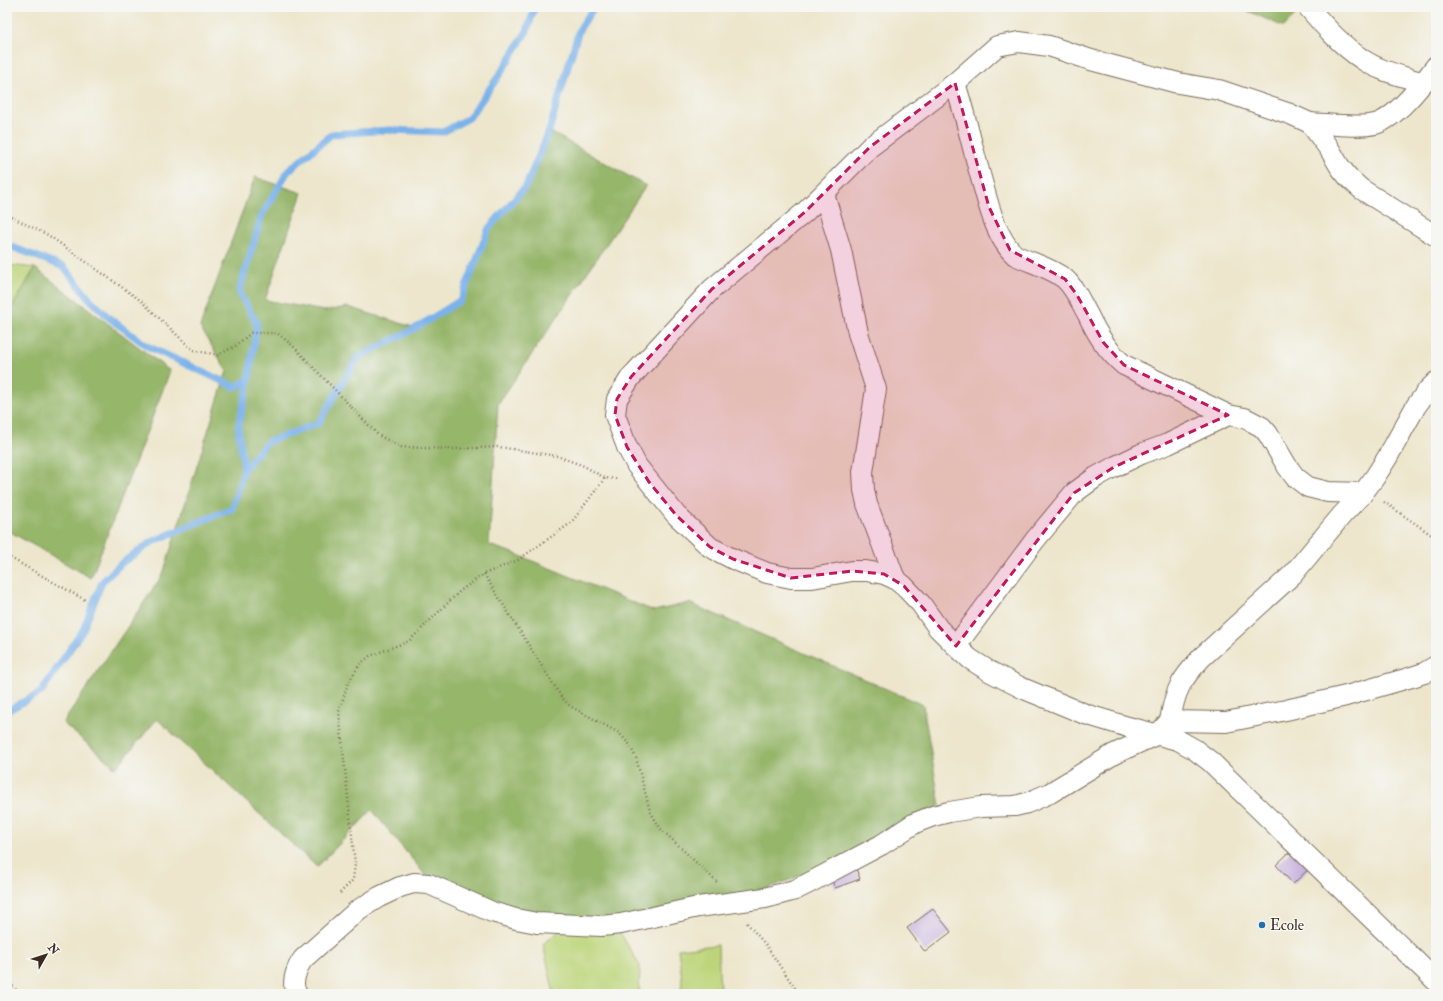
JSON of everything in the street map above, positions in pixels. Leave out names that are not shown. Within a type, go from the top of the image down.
[{"type":"street","points":[[1308,7],[1336,38],[1362,59],[1377,67],[1423,82]]},
{"type":"street","points":[[1436,66],[1403,105],[1388,118],[1376,124],[1310,123],[1290,114],[1219,90],[1178,83],[1091,60],[1049,46],[1019,42],[997,46],[955,83],[870,147],[805,212],[712,289],[631,378],[617,399],[615,415],[627,447],[637,466],[676,515],[710,547],[733,559],[767,573],[791,578],[812,578],[852,571],[866,571],[884,574],[895,579],[921,604],[938,628],[970,659],[989,671],[1022,688],[1085,714],[1128,727],[1164,728],[1226,722],[1346,696],[1412,677],[1424,673],[1436,666]]},
{"type":"street","points":[[955,83],[989,207],[997,227],[1010,250],[1030,262],[1055,273],[1065,280],[1077,295],[1102,342],[1116,358],[1124,365],[1228,414],[1245,418],[1262,427],[1295,477],[1308,487],[1328,492],[1363,493]]},
{"type":"street","points":[[1310,123],[1330,150],[1340,167],[1361,189],[1436,236]]},
{"type":"street","points":[[824,194],[841,250],[858,334],[876,389],[863,472],[864,490],[867,504],[895,579]]},
{"type":"street","points":[[297,994],[295,991],[295,978],[298,966],[303,958],[358,910],[379,897],[400,887],[414,884],[429,884],[492,912],[537,923],[601,926],[614,925],[698,907],[765,898],[795,890],[881,845],[915,823],[933,816],[982,806],[1015,806],[1027,803],[1050,793],[1114,754],[1164,728],[1176,691],[1187,673],[1202,657],[1293,574],[1342,515],[1363,493],[1387,458],[1422,398],[1436,382]]},
{"type":"street","points":[[956,646],[1035,540],[1074,493],[1096,477],[1114,467],[1141,454],[1168,444],[1228,414]]},
{"type":"street","points":[[1164,728],[1178,740],[1194,749],[1211,762],[1436,981]]},
{"type":"path","points":[[7,215],[48,235],[140,300],[193,350],[218,355],[234,347],[251,333],[277,334],[293,346],[378,435],[401,446],[452,449],[499,447],[557,456],[584,466],[605,478],[649,482]]},
{"type":"path","points":[[337,897],[353,880],[355,864],[340,712],[348,683],[360,664],[370,656],[409,641],[460,591],[484,574],[518,560],[570,523],[605,478]]},
{"type":"path","points":[[1363,493],[1385,502],[1436,538]]},
{"type":"path","points":[[7,556],[85,600]]},
{"type":"path","points":[[484,574],[562,698],[570,706],[619,733],[629,744],[636,758],[650,811],[660,828],[724,888],[732,903],[765,944],[798,994]]},
{"type":"path","points":[[7,980],[20,994]]},
{"type":"highlighted area","points":[[955,83],[989,207],[1010,250],[1065,279],[1077,295],[1103,342],[1124,365],[1228,415],[1114,467],[1074,493],[956,646],[904,586],[884,574],[852,571],[791,578],[733,559],[710,547],[676,515],[649,482],[627,447],[615,415],[617,399],[631,377],[712,289],[805,212],[870,147]]},
{"type":"green space","points":[[1239,7],[1302,7],[1284,27]]},
{"type":"green space","points":[[549,131],[646,186],[498,404],[489,545],[513,553],[654,611],[689,603],[923,705],[940,806],[825,866],[751,895],[612,919],[538,919],[430,881],[372,810],[317,867],[157,719],[116,768],[63,723],[163,574],[227,371],[200,327],[255,177],[302,193],[265,300],[324,311],[348,307],[416,328],[461,300],[489,228],[526,186]]},
{"type":"green space","points":[[7,265],[35,268],[7,316]]},
{"type":"green space","points":[[35,268],[170,371],[91,578],[7,530],[7,316]]},
{"type":"green space","points":[[577,917],[612,919],[640,966],[639,994],[554,994],[543,944]]},
{"type":"green space","points":[[718,945],[720,994],[681,994],[682,978],[678,949]]},
{"type":"building","points":[[1295,847],[1312,866],[1293,884],[1276,865]]},
{"type":"building","points":[[855,866],[860,879],[835,888],[830,876]]},
{"type":"building","points":[[933,909],[951,932],[925,952],[907,928]]},
{"type":"waterway","points":[[7,711],[41,692],[83,630],[102,582],[123,562],[152,542],[232,509],[244,469],[238,427],[248,385],[257,324],[239,292],[262,215],[288,171],[332,134],[390,130],[443,132],[469,118],[500,74],[527,31],[535,7]]},
{"type":"waterway","points":[[244,469],[267,442],[319,423],[357,358],[416,328],[461,300],[489,228],[526,186],[549,131],[579,30],[594,7]]},
{"type":"waterway","points":[[7,245],[64,267],[88,297],[108,317],[147,346],[235,387],[249,380]]},
{"type":"place","name":"Ecole","points":[[1262,925]]}]
